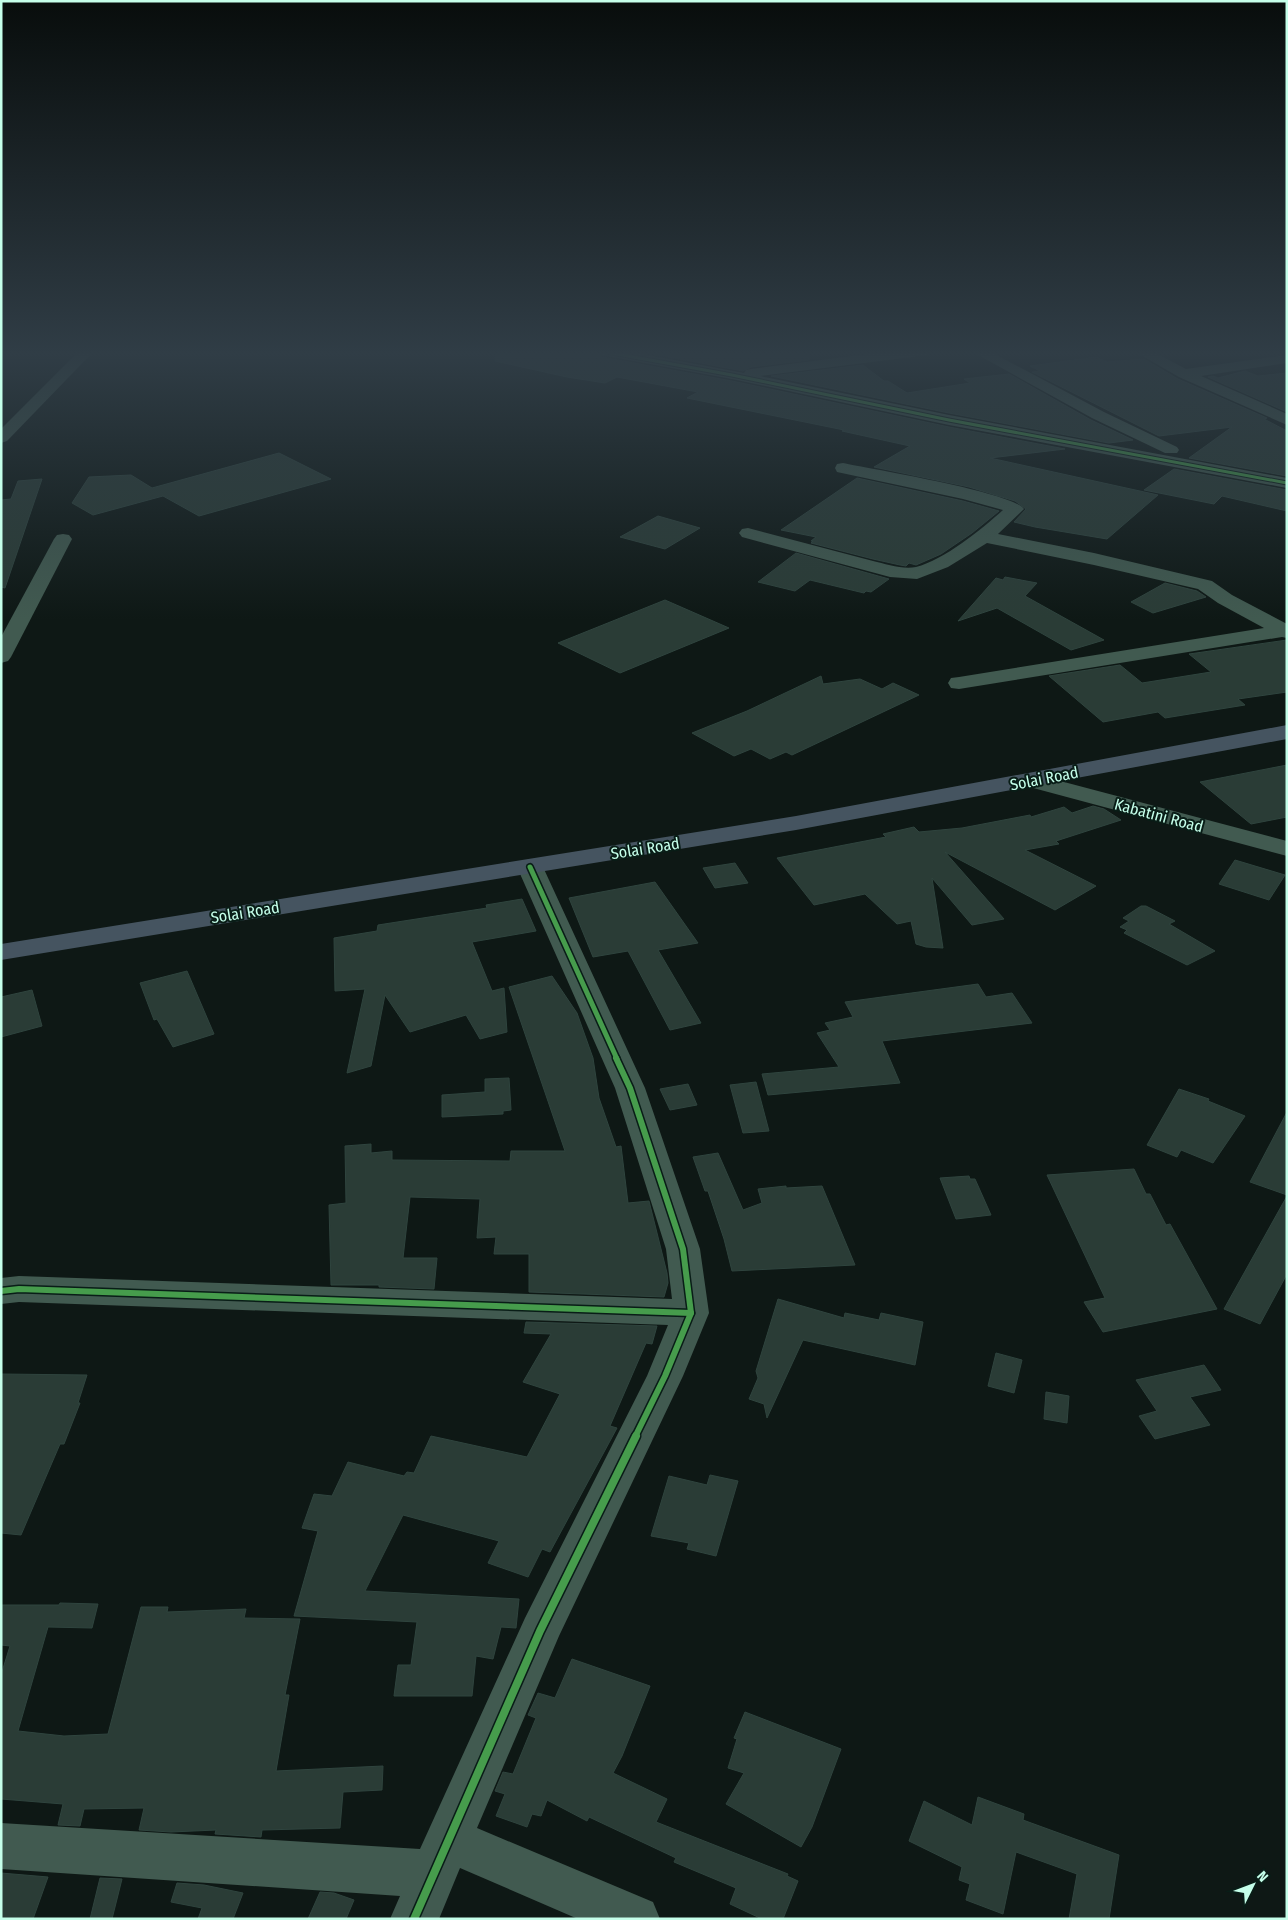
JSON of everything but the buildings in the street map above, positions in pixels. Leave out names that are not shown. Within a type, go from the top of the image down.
[{"type":"highway","name":"Solai Road","points":[[1,952],[796,824],[1287,732]]},
{"type":"street","points":[[1062,441],[1287,483]]},
{"type":"street","points":[[1150,441],[1213,468]]},
{"type":"street","points":[[748,533],[854,563],[890,571],[917,573],[928,570],[984,537],[1014,513],[1014,507],[984,498],[843,468]]},
{"type":"street","points":[[984,537],[1094,559],[1205,585],[1225,599],[1286,631]]},
{"type":"street","points":[[1,657],[63,539]]},
{"type":"street","points":[[958,683],[1286,631]]},
{"type":"street","name":"Kabatini Road","points":[[1030,780],[1287,849]]},
{"type":"street","points":[[414,1919],[540,1631],[665,1376],[691,1313],[683,1249],[630,1088],[530,867]]},
{"type":"street","points":[[1,1291],[19,1289],[168,1293],[691,1313]]},
{"type":"street","points":[[1,1846],[441,1857],[636,1919]]},
{"type":"cycle path","points":[[1060,441],[1287,483]]},
{"type":"cycle path","points":[[414,1919],[540,1631],[665,1376],[691,1313],[683,1249],[630,1088],[530,867]]},
{"type":"cycle path","points":[[1,1291],[19,1289],[691,1313]]}]
